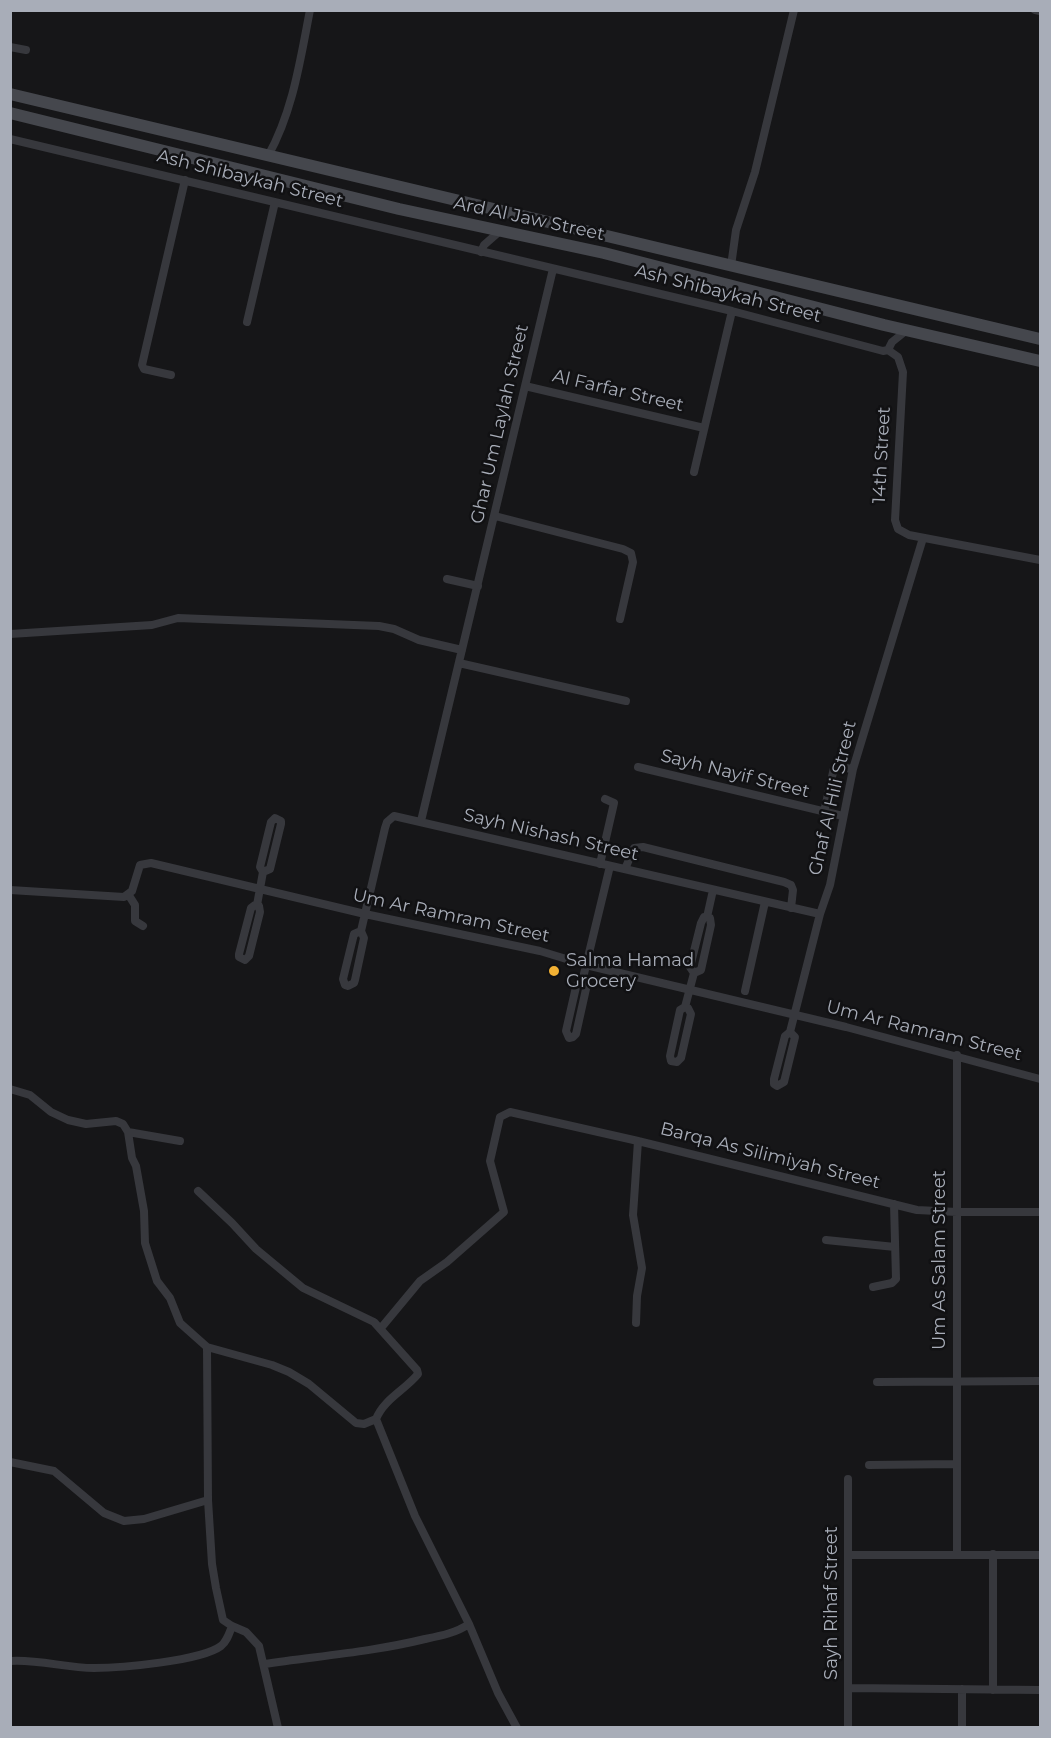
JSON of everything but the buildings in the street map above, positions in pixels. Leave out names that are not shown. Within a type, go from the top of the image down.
[{"type":"main road","name":"Ard Al Jaw Street","points":[[10,94],[1041,339]]},
{"type":"main road","name":"Ard Al Jaw Street","points":[[10,113],[399,209],[604,253],[884,325],[1041,361]]},
{"type":"main road","points":[[399,209],[394,202],[394,196],[397,191],[405,187]]},
{"type":"main road","points":[[604,253],[616,248],[616,238]]},
{"type":"street","points":[[268,156],[290,106],[310,10]]},
{"type":"street","points":[[731,266],[736,230],[755,172],[794,10]]},
{"type":"street","points":[[1035,10],[1041,11]]},
{"type":"street","points":[[10,46],[26,50]]},
{"type":"street","name":"Ash Shibaykah Street","points":[[10,139],[482,248],[553,269],[732,311],[883,351],[890,346]]},
{"type":"street","points":[[171,375],[144,369],[142,364],[185,180]]},
{"type":"street","points":[[247,322],[275,202]]},
{"type":"street","points":[[476,226],[483,238],[482,248]]},
{"type":"street","points":[[482,248],[500,231]]},
{"type":"street","name":"Ghar Um Laylah Street","points":[[421,821],[553,269]]},
{"type":"street","points":[[694,472],[732,311]]},
{"type":"street","points":[[884,325],[890,346],[907,330]]},
{"type":"street","name":"14th Street","points":[[890,346],[898,357],[903,372],[896,520],[898,529],[923,538],[1041,560]]},
{"type":"street","name":"Al Farfar Street","points":[[525,386],[704,428]]},
{"type":"street","points":[[495,516],[631,553],[633,562],[620,619]]},
{"type":"street","name":"Ghaf Al Hili Street","points":[[790,1032],[795,1037],[784,1082],[777,1086],[773,1082],[785,1036],[790,1032],[795,1016],[819,915],[830,885],[853,769],[923,538]]},
{"type":"street","points":[[447,579],[478,586]]},
{"type":"street","points":[[10,634],[152,625],[178,618],[379,626],[394,629],[419,640],[462,650]]},
{"type":"street","points":[[459,663],[626,701]]},
{"type":"street","name":"Sayh Nayif Street","points":[[638,767],[843,816]]},
{"type":"street","name":"Sayh Nayif Street","points":[[825,812],[834,768],[853,769]]},
{"type":"street","points":[[600,864],[614,803],[605,799]]},
{"type":"street","name":"Sayh Nishash Street","points":[[361,931],[354,934],[343,979],[345,985],[348,986],[355,980],[364,938],[361,931],[387,822],[394,816],[819,915]]},
{"type":"street","points":[[272,819],[278,819],[281,824],[270,869],[264,872],[260,867],[270,822],[272,819]]},
{"type":"street","points":[[596,834],[606,836]]},
{"type":"street","points":[[625,869],[631,850],[643,847],[784,882],[791,885],[793,890],[791,908]]},
{"type":"street","name":"Um Ar Ramram Street","points":[[128,894],[132,891],[138,869],[144,863],[365,914],[540,951],[586,965],[957,1055],[1041,1079]]},
{"type":"street","points":[[582,982],[610,866]]},
{"type":"street","points":[[257,905],[250,908],[239,954],[241,960],[249,956],[260,912],[257,905],[264,872]]},
{"type":"street","points":[[10,890],[112,897],[128,894],[135,905],[135,921],[143,926]]},
{"type":"street","points":[[685,1007],[691,1014],[681,1058],[674,1063],[670,1056],[680,1010],[685,1007],[690,990],[694,974],[690,967],[701,923],[704,917],[707,917],[714,890]]},
{"type":"street","points":[[745,991],[765,902]]},
{"type":"street","points":[[582,982],[585,983],[586,989],[576,1034],[569,1038],[566,1031],[576,987],[582,982]]},
{"type":"street","name":"Um As Salam Street","points":[[957,1055],[957,1554]]},
{"type":"street","points":[[10,1089],[30,1095],[51,1112],[68,1120],[86,1124],[116,1121],[123,1124],[129,1131],[132,1158],[136,1166],[144,1211],[145,1243],[157,1281],[170,1298],[180,1323],[207,1347],[289,1372],[309,1384],[356,1422],[364,1424],[376,1419],[387,1403],[418,1374],[417,1370],[374,1322],[303,1288],[256,1249],[198,1191]]},
{"type":"street","name":"Barqa As Silimiyah Street","points":[[381,1328],[420,1281],[447,1262],[504,1212],[490,1161],[498,1123],[500,1117],[505,1113],[516,1113],[638,1141],[917,1210],[1041,1212]]},
{"type":"street","points":[[129,1131],[180,1141]]},
{"type":"street","name":"Barqa As Silimiyah Street","points":[[636,1323],[637,1296],[642,1268],[633,1215],[638,1141]]},
{"type":"street","name":"Barqa As Silimiyah Street","points":[[873,1287],[889,1285],[895,1281],[894,1204]]},
{"type":"street","points":[[826,1240],[895,1247]]},
{"type":"street","points":[[207,1347],[207,1500],[212,1564],[222,1615],[227,1624],[246,1632],[259,1647],[278,1728]]},
{"type":"street","points":[[877,1382],[1041,1381]]},
{"type":"street","points":[[376,1419],[415,1516],[469,1624],[498,1693],[517,1728]]},
{"type":"street","points":[[10,1462],[54,1471],[104,1514],[124,1521],[144,1519],[207,1500]]},
{"type":"street","points":[[869,1465],[957,1464]]},
{"type":"street","name":"Sayh Rihaf Street","points":[[848,1479],[848,1728]]},
{"type":"street","points":[[993,1554],[993,1690]]},
{"type":"street","points":[[848,1555],[1041,1555]]},
{"type":"street","points":[[264,1664],[371,1651],[407,1644],[452,1633],[469,1624]]},
{"type":"street","points":[[10,1661],[94,1668],[163,1661],[207,1653],[228,1639],[232,1626]]},
{"type":"street","points":[[849,1688],[1041,1690]]},
{"type":"street","points":[[962,1689],[962,1728]]},
{"type":"place","name":"Salma Hamad Grocery","points":[[554,971]]}]
